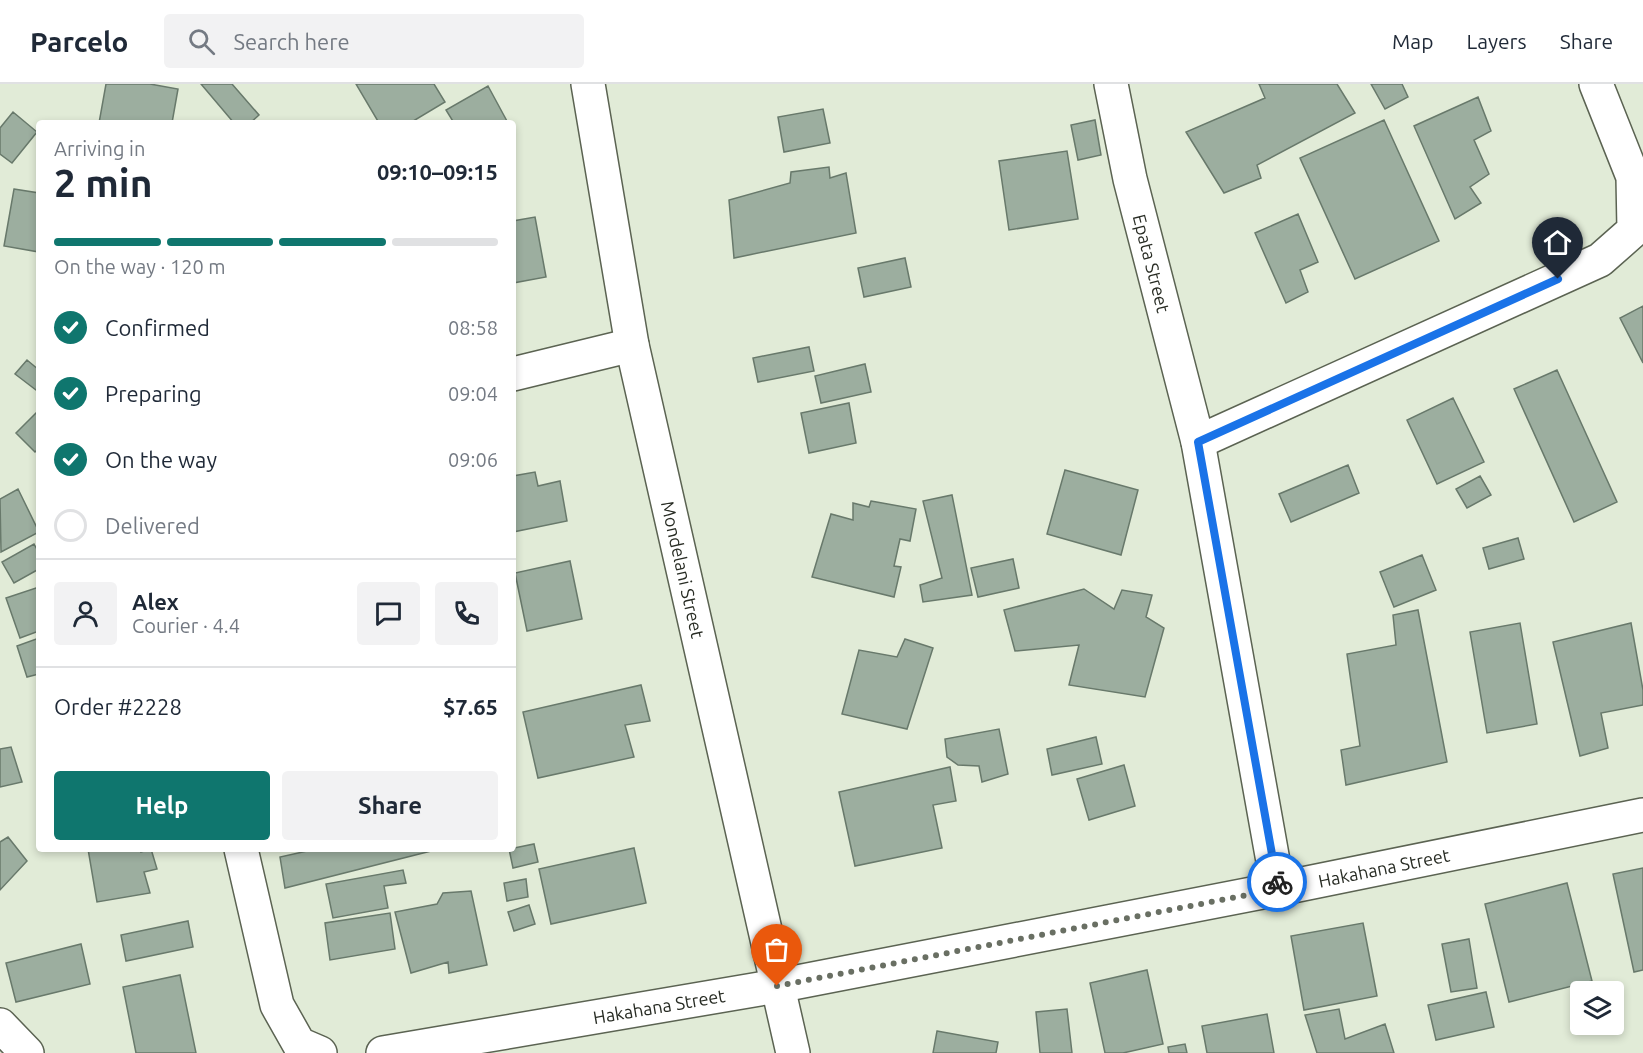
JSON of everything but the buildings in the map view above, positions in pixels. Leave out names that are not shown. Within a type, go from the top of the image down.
[{"type":"street","name":"Mondelani Street","points":[[588,84],[632,345],[793,1053]]},
{"type":"street","name":"Epata Street","points":[[1111,84],[1130,179],[1198,442],[1278,889]]},
{"type":"street","points":[[1198,442],[1600,260],[1634,230],[1633,177],[1596,84]]},
{"type":"street","points":[[516,373],[632,345]]},
{"type":"street","name":"Hakahana Street","points":[[383,1053],[777,986],[1278,889],[1643,815]]},
{"type":"street","points":[[242,852],[277,1005],[299,1044],[320,1053]]},
{"type":"street","points":[[0,1025],[27,1053]]},
{"type":"way so far","points":[[777,986],[1278,889],[1277,882]]},
{"type":"route","points":[[1277,882],[1198,442],[1558,279]]}]
